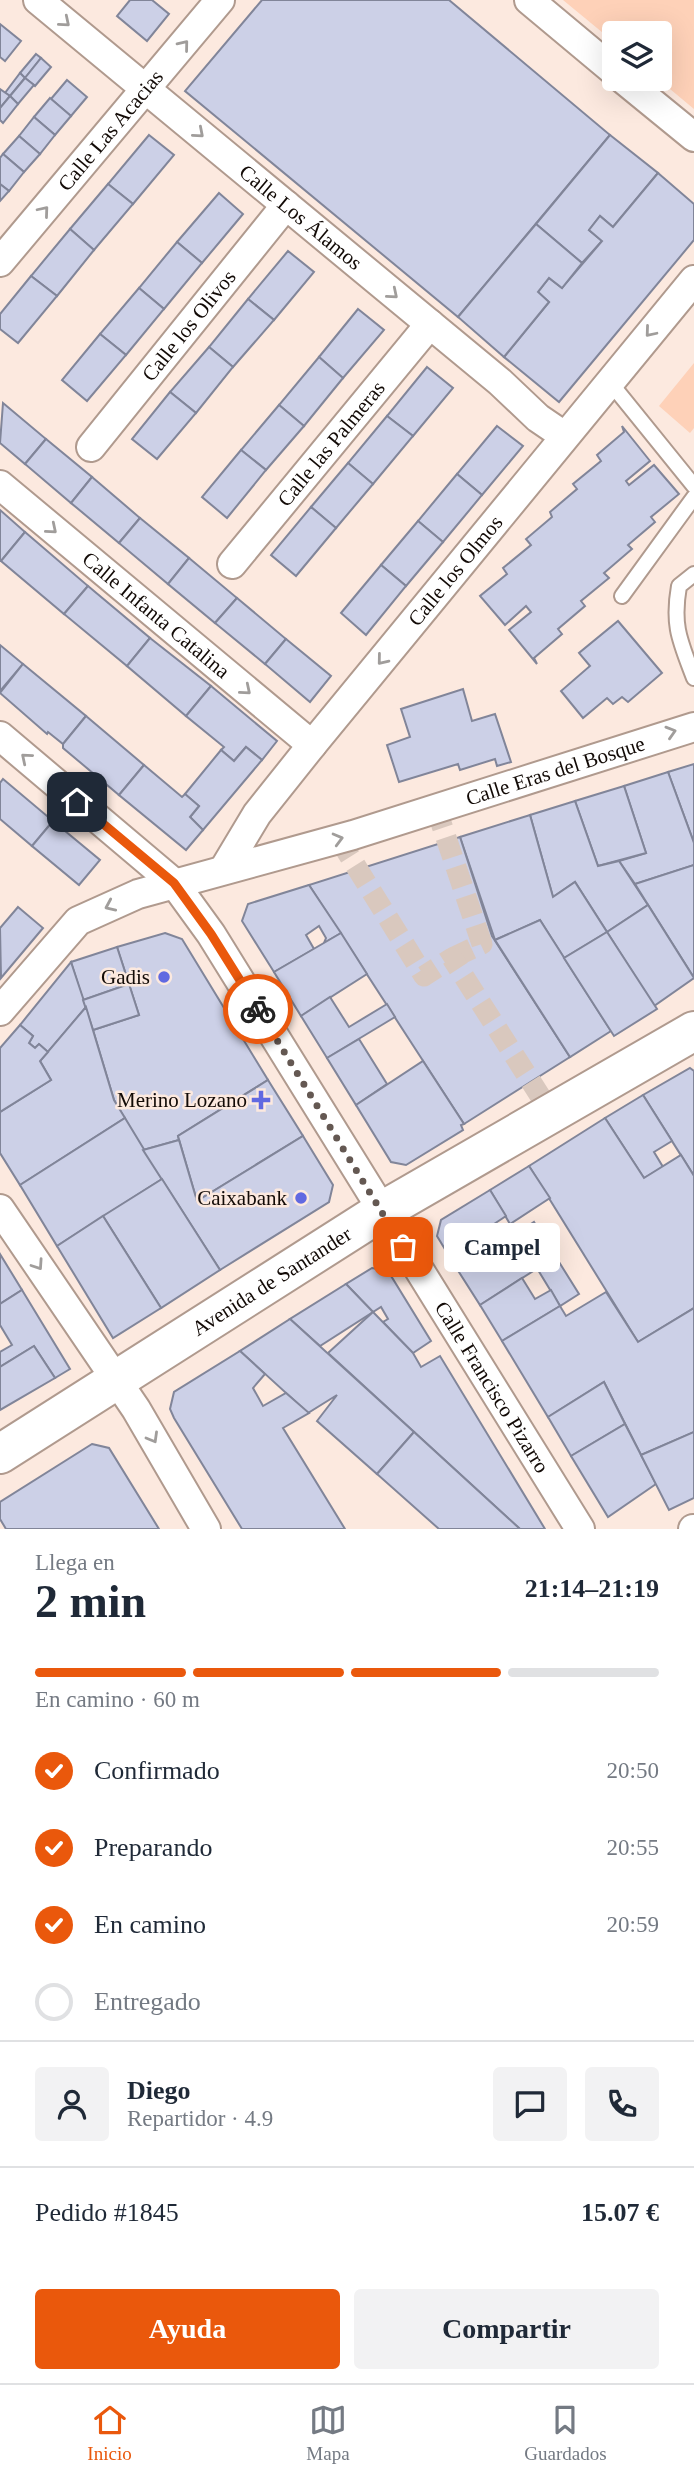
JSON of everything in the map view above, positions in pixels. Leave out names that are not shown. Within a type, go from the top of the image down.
[{"type":"highway","name":"Avenida de Santander","points":[[0,1454],[382,1211],[694,1031]]},
{"type":"street","name":"Calle Los Álamos","points":[[38,0],[430,324],[538,418],[563,435]]},
{"type":"street","name":"Calle Las Acacias","points":[[0,262],[220,0]]},
{"type":"street","points":[[528,0],[602,61]]},
{"type":"street","points":[[637,91],[694,138]]},
{"type":"street","name":"Calle los Olivos","points":[[91,447],[286,205]]},
{"type":"street","name":"Calle los Olmos","points":[[224,869],[257,814],[312,745],[563,435],[694,280]]},
{"type":"street","name":"Calle las Palmeras","points":[[232,564],[430,324]]},
{"type":"street","name":"Calle Infanta Catalina","points":[[0,485],[312,745]]},
{"type":"street","name":"Calle Eras del Bosque","points":[[0,1011],[78,921],[138,894],[353,835],[694,727]]},
{"type":"street","name":"Calle Francisco Pizarro","points":[[0,736],[174,883],[211,934],[580,1529]]},
{"type":"street","points":[[257,814],[267,836],[286,853]]},
{"type":"street","points":[[0,1209],[116,1380],[206,1529]]},
{"type":"lane","points":[[609,381],[694,486]]},
{"type":"lane","points":[[622,596],[694,497]]},
{"type":"lane","points":[[694,574],[679,586],[674,614],[694,678]]},
{"type":"shaded area","points":[[563,0],[694,0],[694,109],[672,91],[672,21],[602,21],[602,32]]},
{"type":"shaded area","points":[[694,363],[694,428],[690,433],[659,406]]},
{"type":"building","points":[[130,0],[152,0],[169,14],[147,41],[117,16]]},
{"type":"building","points":[[262,0],[449,0],[610,135],[458,317],[185,91]]},
{"type":"building","points":[[0,24],[21,41],[5,61],[0,57]]},
{"type":"building","points":[[36,54],[41,58],[25,78],[20,73]]},
{"type":"building","points":[[41,58],[51,67],[35,86],[25,78]]},
{"type":"building","points":[[20,73],[25,78],[10,96],[5,93]]},
{"type":"building","points":[[25,78],[34,85],[18,104],[10,96]]},
{"type":"building","points":[[67,80],[87,97],[71,116],[51,99]]},
{"type":"building","points":[[0,89],[10,96],[0,108]]},
{"type":"building","points":[[10,96],[18,104],[3,123],[0,120],[0,108]]},
{"type":"building","points":[[50,98],[71,116],[55,135],[34,117]]},
{"type":"building","points":[[34,117],[55,135],[40,154],[19,136]]},
{"type":"building","points":[[149,135],[174,155],[133,204],[108,184]]},
{"type":"building","points":[[610,135],[658,173],[613,227],[600,216],[589,230],[602,241],[582,263],[536,224]]},
{"type":"building","points":[[19,136],[40,154],[24,172],[3,154]]},
{"type":"building","points":[[3,154],[24,172],[9,191],[0,184],[0,158]]},
{"type":"building","points":[[658,173],[694,204],[694,240],[559,402],[504,357],[549,302],[538,292],[549,278],[562,288],[602,241],[589,230],[600,216],[613,227]]},
{"type":"building","points":[[0,184],[9,191],[0,201]]},
{"type":"building","points":[[108,184],[133,204],[94,250],[70,229]]},
{"type":"building","points":[[219,193],[243,214],[202,263],[177,242]]},
{"type":"building","points":[[536,224],[582,263],[562,288],[549,278],[538,292],[549,302],[504,357],[458,317]]},
{"type":"building","points":[[70,229],[94,250],[57,296],[31,276]]},
{"type":"building","points":[[177,242],[202,263],[164,309],[139,288]]},
{"type":"building","points":[[288,251],[314,272],[274,320],[248,299]]},
{"type":"building","points":[[31,276],[57,296],[18,343],[0,329],[0,314]]},
{"type":"building","points":[[139,288],[164,309],[126,355],[100,334]]},
{"type":"building","points":[[248,299],[274,320],[233,367],[209,347]]},
{"type":"building","points":[[358,309],[384,330],[343,378],[319,357]]},
{"type":"building","points":[[100,334],[126,355],[87,401],[62,380]]},
{"type":"building","points":[[209,347],[233,367],[196,413],[170,392]]},
{"type":"building","points":[[319,357],[343,378],[304,426],[279,405]]},
{"type":"building","points":[[427,367],[453,388],[413,436],[387,416]]},
{"type":"building","points":[[170,392],[196,413],[157,459],[132,439]]},
{"type":"building","points":[[3,403],[46,439],[25,464],[0,443]]},
{"type":"building","points":[[279,405],[304,426],[266,470],[241,450]]},
{"type":"building","points":[[387,416],[413,436],[373,484],[348,463]]},
{"type":"building","points":[[497,426],[523,446],[482,495],[457,474]]},
{"type":"building","points":[[622,426],[650,461],[626,481],[629,485],[654,465],[679,494],[651,517],[655,522],[628,545],[632,549],[604,573],[609,578],[581,601],[585,606],[558,629],[562,634],[534,658],[537,664],[509,630],[531,612],[526,606],[505,625],[480,596],[507,574],[503,568],[531,545],[526,539],[552,517],[550,512],[577,489],[573,484],[601,461],[597,455],[624,432]]},
{"type":"building","points":[[46,439],[92,477],[71,503],[25,464]]},
{"type":"building","points":[[241,450],[266,470],[227,518],[202,497]]},
{"type":"building","points":[[348,463],[373,484],[336,528],[311,507]]},
{"type":"building","points":[[457,474],[482,495],[443,542],[418,521]]},
{"type":"building","points":[[92,477],[140,518],[119,543],[71,503]]},
{"type":"building","points":[[311,507],[336,528],[296,576],[271,555]]},
{"type":"building","points":[[0,510],[25,532],[1,561],[0,561]]},
{"type":"building","points":[[140,518],[189,558],[168,584],[119,543]]},
{"type":"building","points":[[418,521],[443,542],[406,586],[381,565]]},
{"type":"building","points":[[25,532],[88,586],[64,614],[1,561]]},
{"type":"building","points":[[189,558],[237,598],[215,623],[168,584]]},
{"type":"building","points":[[381,565],[406,586],[366,635],[341,613]]},
{"type":"building","points":[[88,586],[150,638],[127,666],[64,614]]},
{"type":"building","points":[[237,598],[286,639],[265,664],[215,623]]},
{"type":"building","points":[[618,621],[662,673],[628,702],[622,697],[613,704],[607,698],[583,718],[561,691],[590,666],[579,653]]},
{"type":"building","points":[[150,638],[211,686],[186,716],[127,666]]},
{"type":"building","points":[[286,639],[331,676],[310,702],[265,664]]},
{"type":"building","points":[[0,645],[23,664],[0,691]]},
{"type":"building","points":[[23,664],[86,716],[63,744],[48,732],[47,734],[0,693]]},
{"type":"building","points":[[211,686],[277,741],[262,760],[246,747],[234,761],[221,750],[224,747],[186,716]]},
{"type":"building","points":[[463,689],[472,721],[495,714],[511,762],[497,766],[495,759],[460,770],[458,764],[399,782],[387,745],[410,737],[401,709]]},
{"type":"building","points":[[86,716],[144,765],[119,795],[63,748],[63,744]]},
{"type":"building","points":[[246,747],[262,760],[203,830],[190,817],[199,806],[185,794],[221,750],[234,761]]},
{"type":"building","points":[[694,764],[694,843],[668,772]]},
{"type":"building","points":[[144,765],[182,797],[185,794],[199,806],[190,817],[203,830],[186,850],[119,795]]},
{"type":"building","points":[[668,772],[694,843],[694,865],[635,884],[619,861],[646,853],[624,786]]},
{"type":"building","points":[[3,779],[53,821],[32,846],[0,819],[0,783]]},
{"type":"building","points":[[624,786],[646,853],[598,866],[575,801]]},
{"type":"building","points":[[575,801],[598,866],[619,861],[648,905],[607,932],[575,882],[553,897],[530,815]]},
{"type":"building","points":[[530,815],[553,897],[575,882],[607,932],[564,958],[540,920],[495,940],[460,837]]},
{"type":"building","points":[[53,821],[100,860],[79,885],[32,846]]},
{"type":"building","points":[[460,837],[492,936],[570,1057],[464,1124],[309,885]]},
{"type":"building","points":[[694,865],[694,978],[635,884]]},
{"type":"building","points":[[309,885],[341,933],[324,943],[326,938],[319,926],[306,935],[314,949],[274,972],[242,921],[248,904]]},
{"type":"building","points":[[648,905],[694,978],[654,1006],[607,932]]},
{"type":"building","points":[[18,907],[43,928],[1,978],[0,928]]},
{"type":"building","points":[[540,920],[611,1031],[570,1057],[495,940]]},
{"type":"building","points":[[607,932],[657,1009],[614,1036],[564,958]]},
{"type":"building","points":[[165,933],[182,939],[268,1080],[178,1136],[179,1140],[143,1150],[114,1100],[93,1030],[139,1015],[117,947]]},
{"type":"building","points":[[341,933],[367,974],[301,1016],[274,972]]},
{"type":"building","points":[[117,947],[129,984],[83,1000],[71,962]]},
{"type":"building","points":[[71,962],[86,1007],[48,1052],[39,1044],[35,1048],[29,1043],[33,1036],[20,1025]]},
{"type":"building","points":[[129,984],[139,1015],[93,1030],[83,1000]]},
{"type":"building","points":[[330,997],[349,1027],[387,1004],[395,1017],[327,1058],[301,1016]]},
{"type":"building","points":[[86,1007],[114,1100],[125,1118],[20,1185],[0,1153],[0,1112],[51,1080],[40,1061]]},
{"type":"building","points":[[20,1025],[33,1036],[29,1043],[35,1048],[39,1044],[48,1052],[40,1061],[51,1080],[0,1112],[0,1048]]},
{"type":"building","points":[[359,1039],[387,1084],[356,1105],[327,1058]]},
{"type":"building","points":[[423,1061],[464,1124],[461,1125],[463,1130],[406,1165],[391,1162],[356,1105]]},
{"type":"building","points":[[690,1068],[694,1071],[694,1176],[643,1095]]},
{"type":"building","points":[[268,1080],[303,1136],[197,1201],[178,1136]]},
{"type":"building","points":[[643,1095],[672,1141],[654,1152],[663,1167],[644,1178],[605,1118]]},
{"type":"building","points":[[125,1118],[162,1179],[57,1246],[20,1185]]},
{"type":"building","points":[[605,1118],[644,1178],[681,1155],[694,1176],[694,1308],[638,1342],[529,1166]]},
{"type":"building","points":[[303,1136],[333,1185],[329,1202],[220,1270],[143,1150],[179,1140],[197,1201]]},
{"type":"building","points":[[529,1166],[550,1198],[510,1224],[490,1190]]},
{"type":"building","points":[[162,1179],[220,1270],[161,1308],[103,1216]]},
{"type":"building","points":[[490,1190],[506,1216],[479,1234],[488,1249],[457,1269],[437,1236],[441,1220]]},
{"type":"building","points":[[103,1216],[161,1308],[113,1338],[57,1246]]},
{"type":"building","points":[[534,1222],[579,1294],[560,1306],[516,1234]]},
{"type":"building","points":[[499,1242],[512,1262],[528,1252],[538,1268],[480,1305],[457,1269]]},
{"type":"building","points":[[0,1254],[22,1290],[0,1304]]},
{"type":"building","points":[[372,1268],[388,1271],[431,1341],[413,1353],[383,1322],[388,1319],[381,1307],[373,1312],[346,1284]]},
{"type":"building","points":[[522,1278],[535,1299],[551,1290],[560,1306],[502,1341],[480,1305]]},
{"type":"building","points":[[346,1284],[373,1312],[320,1346],[290,1319]]},
{"type":"building","points":[[22,1290],[70,1369],[55,1378],[34,1346],[0,1367],[0,1352],[12,1345],[0,1325],[0,1304]]},
{"type":"building","points":[[606,1292],[638,1342],[694,1308],[694,1432],[641,1455],[604,1382],[548,1417],[502,1341],[560,1306],[566,1316]]},
{"type":"building","points":[[373,1312],[413,1353],[421,1367],[440,1356],[545,1529],[520,1529],[328,1353]]},
{"type":"building","points":[[290,1319],[414,1432],[377,1474],[317,1421],[337,1395],[308,1413],[240,1351]]},
{"type":"building","points":[[34,1346],[55,1378],[0,1410],[0,1367]]},
{"type":"building","points":[[240,1351],[265,1374],[253,1388],[263,1406],[286,1393],[309,1413],[283,1428],[345,1529],[242,1529],[174,1418],[170,1409],[174,1392]]},
{"type":"building","points":[[604,1382],[625,1424],[571,1456],[548,1417]]},
{"type":"building","points":[[625,1424],[656,1484],[608,1517],[571,1456]]},
{"type":"building","points":[[414,1432],[520,1529],[439,1529],[377,1474]]},
{"type":"building","points":[[694,1432],[694,1498],[669,1510],[641,1455]]},
{"type":"building","points":[[92,1444],[109,1448],[159,1529],[6,1529],[0,1519],[0,1502]]},
{"type":"tunnel","points":[[436,808],[482,944],[452,958]]},
{"type":"tunnel","points":[[339,839],[424,976],[452,958],[551,1113]]},
{"type":"way so far","points":[[258,1009],[360,1172],[403,1247]]},
{"type":"place","name":"Gadis","points":[[164,977]]},
{"type":"place","name":"Merino Lozano","points":[[261,1100]]},
{"type":"place","name":"Caixabank","points":[[301,1198]]},
{"type":"place","name":"Campel","points":[[403,1247]]},
{"type":"route","points":[[77,802],[174,883],[211,934],[258,1009]]}]
